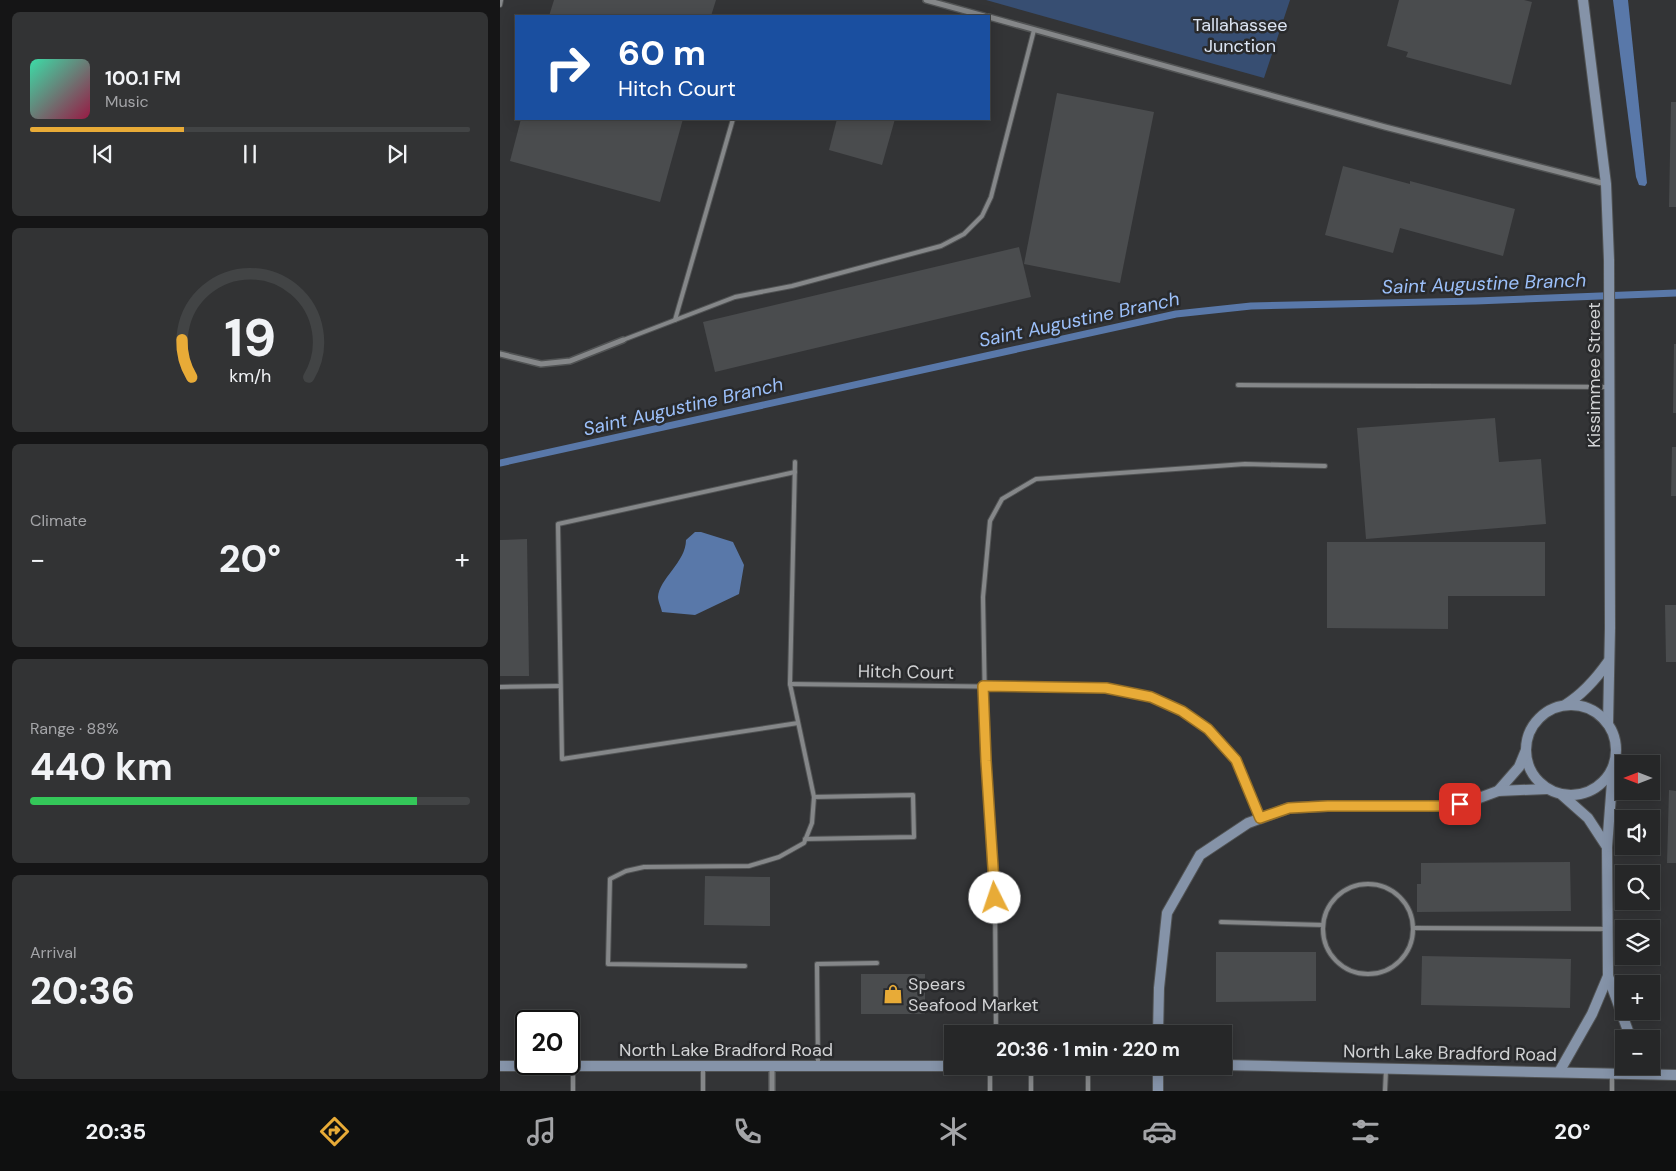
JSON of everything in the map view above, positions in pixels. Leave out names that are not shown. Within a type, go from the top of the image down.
[{"type":"street","points":[[926,0],[980,15]]},
{"type":"street","name":"Kissimmee Street","points":[[1583,0],[1606,184],[1609,260],[1610,628],[1608,724]]},
{"type":"street","points":[[990,18],[1375,124],[1606,184]]},
{"type":"street","points":[[500,354],[541,364],[570,361],[623,340]]},
{"type":"street","points":[[1565,706],[1593,683],[1608,662]]},
{"type":"street","points":[[1498,791],[1519,767],[1529,734],[1538,720],[1550,710],[1565,706],[1577,706],[1589,709],[1608,724],[1615,738],[1616,753],[1613,768],[1607,847],[1608,976],[1628,1030]]},
{"type":"street","points":[[1526,749],[1528,764],[1536,778],[1547,789],[1562,795],[1588,818],[1607,847]]},
{"type":"street","points":[[1562,795],[1577,795],[1592,791],[1604,781],[1613,768]]},
{"type":"street","points":[[1158,1025],[1159,988],[1167,913],[1200,855],[1248,822],[1289,808],[1328,806],[1448,806],[1471,801],[1498,791],[1547,789]]},
{"type":"street","points":[[1559,1072],[1592,1014],[1608,976]]},
{"type":"street","name":"North Lake Bradford Road","points":[[1232,1065],[1615,1073]]},
{"type":"street","name":"North Lake Bradford Road","points":[[500,1066],[515,1066]]},
{"type":"street","name":"North Lake Bradford Road","points":[[580,1066],[944,1066]]},
{"type":"street","points":[[772,1066],[772,1091]]},
{"type":"street","name":"North Lake Bradford Road","points":[[1660,1072],[1676,1075]]},
{"type":"street","points":[[1158,1075],[1158,1091]]},
{"type":"lane","points":[[500,6],[502,0]]},
{"type":"lane","points":[[623,340],[735,297],[792,286],[941,246],[964,234],[982,216],[991,196],[1034,30]]},
{"type":"lane","points":[[675,320],[733,120]]},
{"type":"lane","points":[[1238,385],[1610,387]]},
{"type":"lane","points":[[746,966],[608,964],[610,879],[626,871],[644,867],[749,866],[779,857],[804,843],[812,823],[814,797],[790,684],[795,462]]},
{"type":"lane","points":[[996,1025],[995,898],[983,686],[983,597],[990,521],[1002,500],[1036,479],[1245,464],[1324,466]]},
{"type":"lane","points":[[795,472],[558,524],[562,759],[798,723]]},
{"type":"lane","name":"Hitch Court","points":[[790,684],[1106,688],[1151,697],[1174,708],[1208,729],[1236,760],[1260,818]]},
{"type":"lane","points":[[500,687],[560,686]]},
{"type":"lane","points":[[805,839],[914,836],[913,795],[814,797]]},
{"type":"lane","points":[[1362,885],[1377,885],[1391,890],[1402,900],[1410,913],[1413,928],[1411,943],[1404,956],[1394,966],[1380,973],[1366,975],[1352,972],[1339,964],[1329,953],[1324,940],[1323,925],[1327,910],[1336,898],[1347,889],[1362,885]]},
{"type":"lane","points":[[1221,922],[1323,925]]},
{"type":"lane","points":[[1413,928],[1608,929]]},
{"type":"lane","points":[[818,1066],[817,964],[877,964]]},
{"type":"lane","points":[[703,1066],[703,1091]]},
{"type":"lane","points":[[1385,1091],[1386,1068]]},
{"type":"lane","points":[[1612,1073],[1612,1091]]},
{"type":"lane","points":[[573,1075],[573,1091]]},
{"type":"lane","points":[[990,1075],[990,1091]]},
{"type":"lane","points":[[1031,1075],[1031,1091]]},
{"type":"lane","points":[[1088,1075],[1088,1091]]},
{"type":"green space","name":"Tallahassee Junction","points":[[986,0],[1290,0],[1264,78]]},
{"type":"shaded area","points":[[1613,0],[1628,0],[1647,183],[1645,186],[1639,185],[1636,177]]},
{"type":"shaded area","points":[[695,532],[701,532],[733,542],[744,565],[739,594],[695,615],[662,612],[658,599],[659,590],[682,556],[686,540]]},
{"type":"building","points":[[554,0],[716,0],[711,15],[549,15]]},
{"type":"building","points":[[1399,0],[1524,0],[1532,2],[1511,85],[1406,57],[1408,52],[1387,46]]},
{"type":"building","points":[[1057,93],[1154,112],[1120,283],[1024,264]]},
{"type":"building","points":[[1671,102],[1676,102],[1676,207],[1669,207]]},
{"type":"building","points":[[521,120],[683,120],[660,202],[510,161]]},
{"type":"building","points":[[837,120],[895,120],[882,165],[829,150]]},
{"type":"building","points":[[1343,166],[1410,184],[1410,181],[1515,209],[1503,256],[1400,228],[1393,253],[1325,235]]},
{"type":"building","points":[[1019,247],[1031,297],[715,372],[703,322]]},
{"type":"building","points":[[1674,344],[1676,344],[1676,413],[1673,413]]},
{"type":"building","points":[[1495,418],[1499,462],[1541,459],[1546,524],[1366,539],[1357,428]]},
{"type":"building","points":[[1672,447],[1676,447],[1676,496],[1671,496]]},
{"type":"building","points":[[527,539],[529,676],[500,676],[500,540]]},
{"type":"building","points":[[1327,542],[1545,542],[1545,596],[1448,596],[1448,629],[1327,628]]},
{"type":"building","points":[[1665,605],[1676,605],[1676,662],[1666,662]]},
{"type":"building","points":[[1669,790],[1676,791],[1676,863],[1667,863]]},
{"type":"building","points":[[1570,862],[1571,911],[1417,912],[1417,884],[1421,884],[1421,863]]},
{"type":"building","points":[[705,876],[770,877],[770,926],[704,925]]},
{"type":"building","points":[[1216,952],[1316,952],[1316,1001],[1216,1002]]},
{"type":"building","points":[[1422,956],[1571,959],[1570,1008],[1421,1005]]},
{"type":"building","name":"Spears Seafood Market","points":[[861,974],[925,974],[925,1014],[861,1014]]},
{"type":"waterway","name":"Saint Augustine Branch","points":[[500,463],[1176,314],[1251,306],[1476,301],[1676,293]]},
{"type":"place","name":"Spears Seafood Market","points":[[893,994]]},
{"type":"route","points":[[995,898],[983,686],[1106,688],[1151,697],[1182,711],[1208,729],[1236,760],[1260,818],[1289,808],[1328,806],[1448,806],[1460,804]]}]
